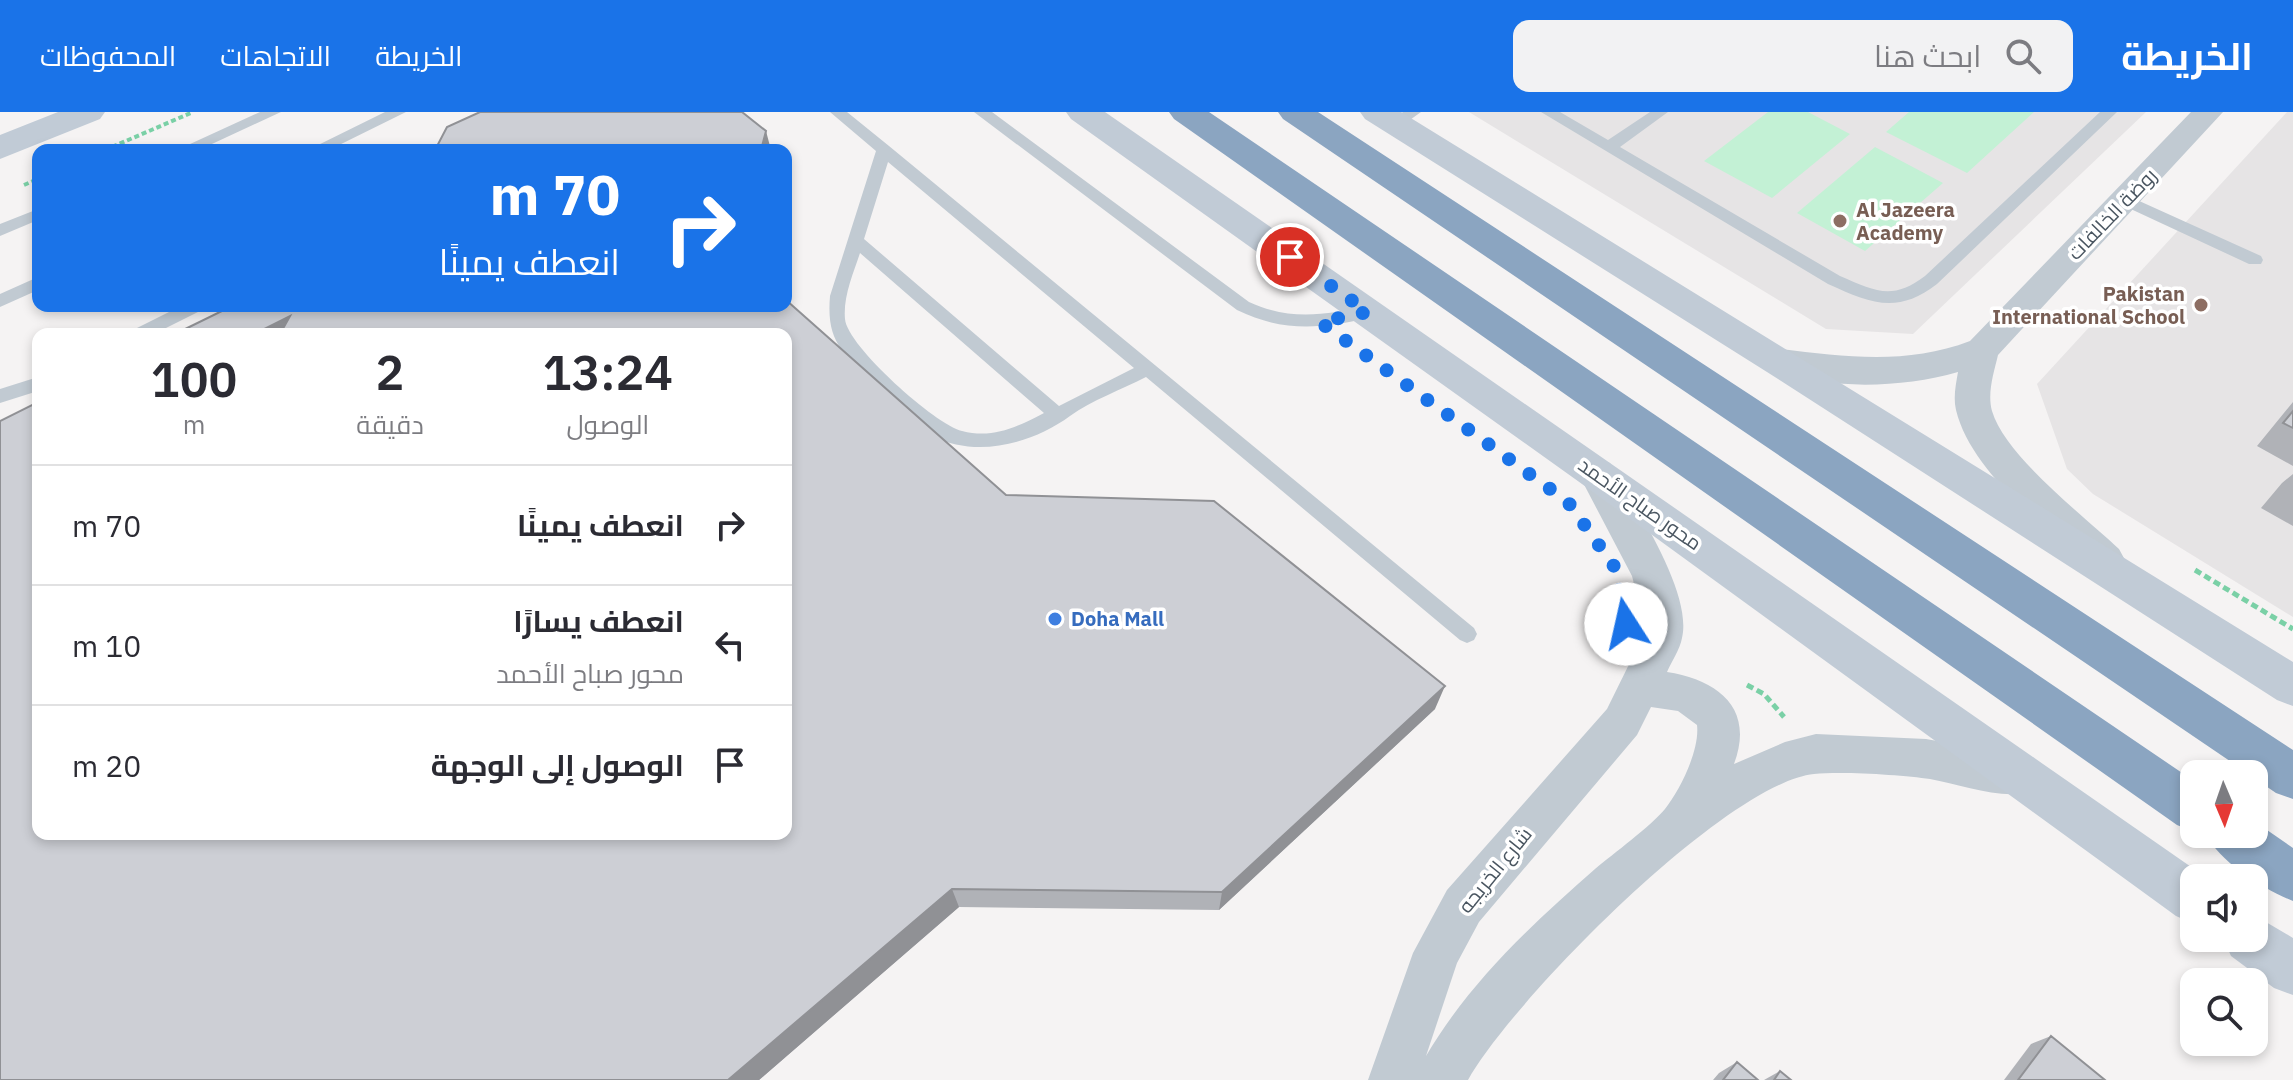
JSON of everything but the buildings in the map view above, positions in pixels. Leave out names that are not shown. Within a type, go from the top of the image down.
[{"type":"highway","points":[[1186,112],[2180,799]]},
{"type":"highway","points":[[1295,112],[2293,777]]},
{"type":"highway","points":[[2251,848],[2293,877]]},
{"type":"street","points":[[0,117],[13,112]]},
{"type":"street","points":[[0,148],[88,112]]},
{"type":"street","name":"محور صباح الأحمد","points":[[1083,112],[1597,473],[2180,889]]},
{"type":"street","name":"روضة الخالفات","points":[[1781,362],[1890,372],[1944,366],[1982,350],[2208,112]]},
{"type":"street","points":[[1395,116],[2293,686]]},
{"type":"street","points":[[1982,350],[1975,376],[1974,411],[1995,452],[2125,580]]},
{"type":"street","name":"شارع الخريجه","points":[[1393,1080],[1437,953],[1463,906],[1622,722],[1641,687],[1665,624],[1651,576],[1597,473]]},
{"type":"street","points":[[1641,687],[1688,695],[1703,702],[1717,716],[1722,737],[1680,824]]},
{"type":"street","points":[[1440,1080],[1495,1000],[1592,902],[1680,824],[1735,785],[1788,761],[1816,754],[1926,759],[2022,776]]},
{"type":"street","points":[[2268,951],[2293,969]]},
{"type":"lane","points":[[199,144],[273,112]]},
{"type":"lane","points":[[329,144],[398,112]]},
{"type":"lane","points":[[838,112],[1467,634]]},
{"type":"lane","points":[[982,112],[1243,306],[1270,320],[1320,322],[1368,312]]},
{"type":"lane","points":[[1549,112],[1834,280],[1863,292],[1899,297],[1908,296],[1931,280],[2109,112]]},
{"type":"lane","points":[[1609,147],[1660,112]]},
{"type":"lane","points":[[884,150],[835,308],[840,334],[857,356],[923,419],[940,431],[963,439],[988,441],[1013,437],[1147,369]]},
{"type":"lane","points":[[2126,200],[2255,260]]},
{"type":"lane","points":[[0,230],[32,217]]},
{"type":"lane","points":[[857,242],[1059,416]]},
{"type":"lane","points":[[0,301],[32,286]]},
{"type":"lane","points":[[151,328],[184,312]]},
{"type":"lane","points":[[0,396],[32,386]]},
{"type":"path","points":[[119,144],[193,112]]},
{"type":"path","points":[[1739,680],[1764,694],[1816,754]]},
{"type":"shaded area","name":"Al Jazeera Academy","points":[[1469,112],[2146,112],[1913,334],[1826,329]]},
{"type":"shaded area","name":"Pakistan International School","points":[[2287,112],[2293,112],[2293,617],[2093,494],[2067,469],[2037,384]]},
{"type":"green space","points":[[1768,112],[1808,112],[1850,134],[1772,198],[1704,161]]},
{"type":"green space","points":[[1909,112],[2034,112],[1967,173],[1886,132]]},
{"type":"green space","points":[[1875,147],[1943,183],[1865,251],[1797,213]]},
{"type":"place","name":"Al Jazeera Academy","points":[[1840,221]]},
{"type":"place","name":"Pakistan International School","points":[[2201,305]]},
{"type":"place","name":"Doha Mall","points":[[1055,619]]},
{"type":"route","points":[[1290,257],[1368,312],[1320,322],[1568,502],[1616,569],[1626,624]]}]
